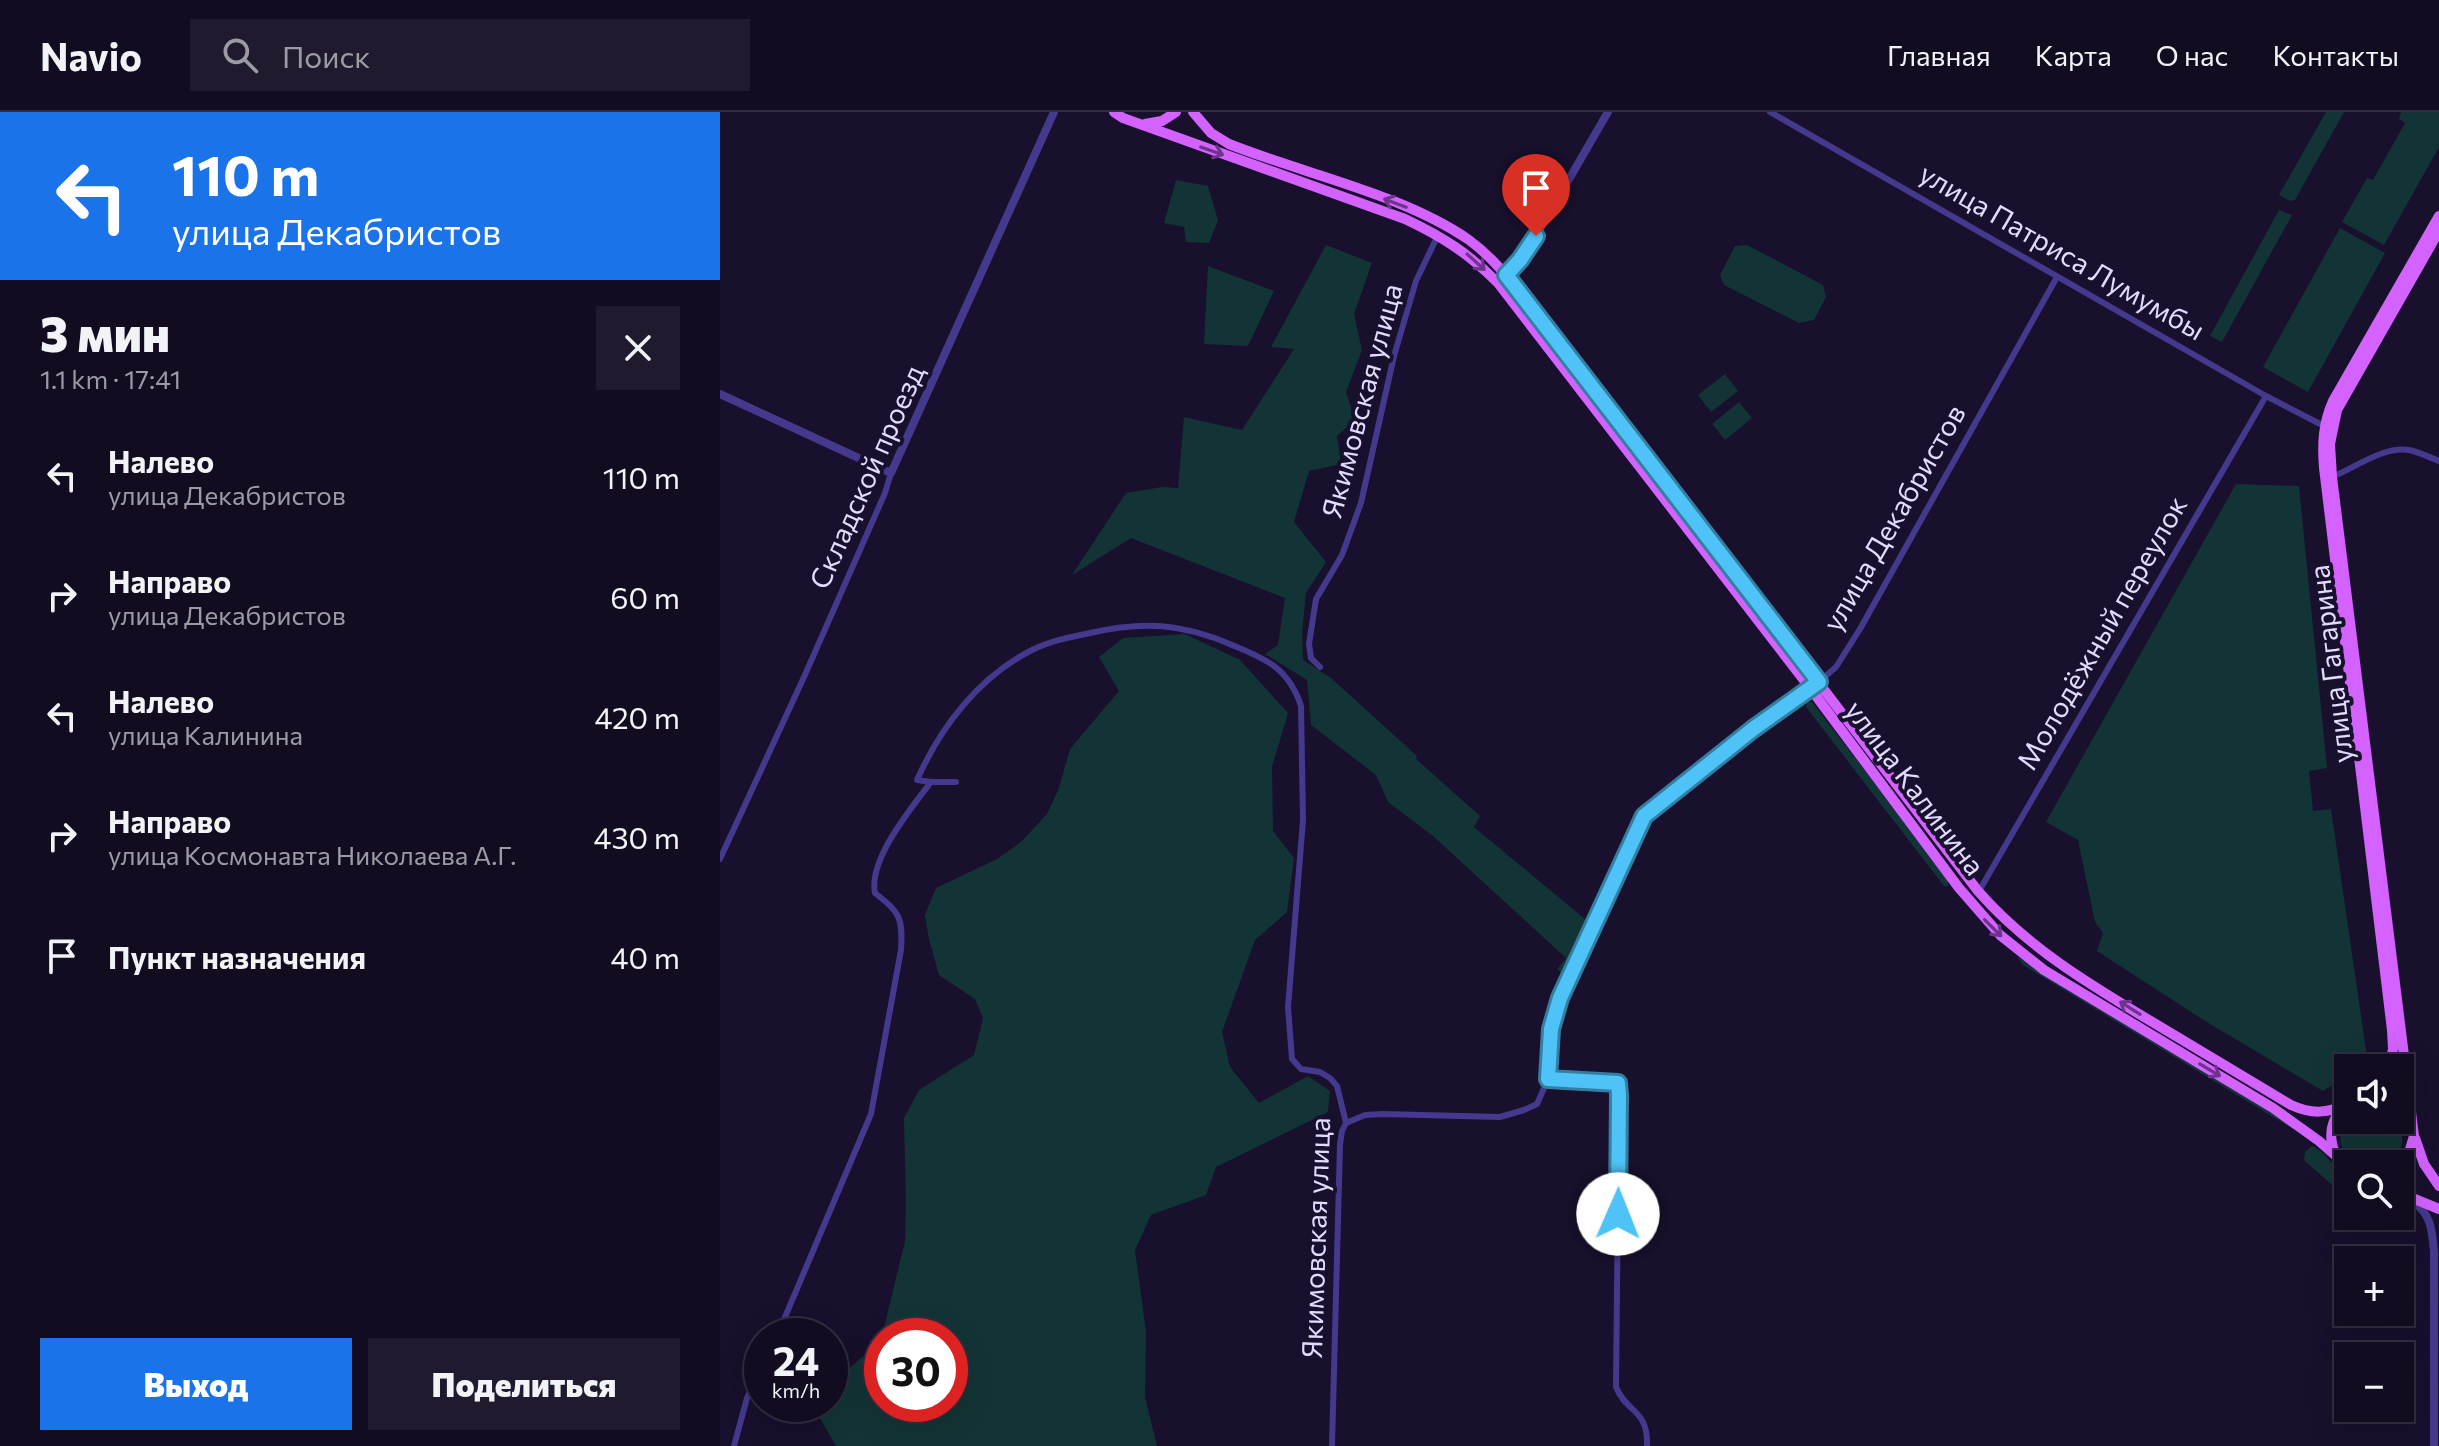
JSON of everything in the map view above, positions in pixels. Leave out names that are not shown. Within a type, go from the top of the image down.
[{"type":"main road","name":"улица Калинина","points":[[1105,112],[1405,219],[1438,235],[1502,279]]},
{"type":"main road","points":[[1139,124],[1162,121],[1176,112]]},
{"type":"main road","name":"улица Калинина","points":[[1193,112],[1211,133],[1229,144],[1400,204],[1445,224],[1485,253],[1815,685],[1978,891],[2009,924],[2051,959],[2291,1105],[2304,1111],[2334,1109]]},
{"type":"main road","name":"улица Гагарина","points":[[2402,1054],[2324,468],[2333,401],[2439,216]]},
{"type":"main road","name":"улица Гагарина","points":[[2346,623],[2328,428],[2439,231]]},
{"type":"main road","name":"улица Калинина","points":[[1815,685],[1959,888],[2000,935],[2044,970],[2273,1108],[2334,1154]]},
{"type":"main road","name":"улица Гагарина","points":[[2370,821],[2392,1054]]},
{"type":"main road","points":[[2334,1123],[2331,1139],[2334,1150]]},
{"type":"main road","points":[[2410,1150],[2414,1136]]},
{"type":"main road","points":[[2414,1136],[2424,1164],[2439,1186]]},
{"type":"main road","points":[[2414,1199],[2439,1209]]},
{"type":"street","name":"Складской проезд","points":[[720,859],[1054,112]]},
{"type":"street","points":[[1502,279],[1536,236],[1608,112]]},
{"type":"street","name":"улица Патриса Лумумбы","points":[[1770,112],[2266,396],[2328,428]]},
{"type":"street","name":"Якимовская улица","points":[[1320,667],[1311,658],[1309,644],[1316,599],[1342,555],[1361,503],[1394,356],[1416,281],[1438,235]]},
{"type":"street","name":"улица Декабристов","points":[[1548,1079],[1552,1022],[1572,969],[1644,816],[1836,667],[2057,277]]},
{"type":"street","points":[[720,394],[891,473]]},
{"type":"street","name":"Молодёжный переулок","points":[[1978,891],[2266,396]]},
{"type":"street","points":[[2332,477],[2374,457],[2395,451],[2408,450],[2439,461]]},
{"type":"street","name":"Якимовская улица","points":[[931,782],[917,780],[954,714],[972,694],[1002,670],[1031,650],[1057,640],[1119,626],[1156,625],[1203,633],[1270,662],[1296,690],[1301,706],[1303,820],[1288,1007],[1292,1059],[1301,1069],[1320,1072],[1337,1086],[1346,1123],[1340,1144],[1332,1446]]},
{"type":"street","points":[[785,1318],[871,1114],[902,930],[901,918],[875,893],[876,871],[896,828],[931,782],[956,782]]},
{"type":"street","points":[[1346,1123],[1365,1115],[1383,1114],[1483,1118],[1511,1115],[1537,1104],[1548,1079],[1618,1083],[1616,1387],[1620,1396],[1644,1421],[1647,1446]]},
{"type":"street","points":[[2414,1202],[2429,1218],[2434,1252],[2434,1446]]},
{"type":"street","points":[[2434,1252],[2439,1231]]},
{"type":"street","points":[[734,1446],[744,1409]]},
{"type":"green space","points":[[2326,112],[2344,112],[2295,200],[2290,201],[2279,195]]},
{"type":"green space","points":[[2401,112],[2439,112],[2439,147],[2384,245],[2342,222],[2367,178],[2373,180],[2405,123],[2399,119]]},
{"type":"green space","points":[[1176,180],[1208,186],[1218,220],[1209,243],[1186,242],[1184,227],[1164,223]]},
{"type":"green space","points":[[2279,210],[2292,215],[2222,342],[2210,336]]},
{"type":"green space","points":[[2340,228],[2385,253],[2308,392],[2263,367]]},
{"type":"green space","points":[[1326,245],[1372,263],[1354,314],[1362,350],[1346,392],[1355,420],[1337,436],[1341,464],[1309,471],[1294,522],[1326,562],[1306,593],[1303,660],[1331,678],[1480,816],[1474,827],[1586,920],[1563,974],[1557,969],[1566,958],[1433,836],[1388,802],[1376,775],[1311,725],[1307,680],[1265,654],[1278,645],[1285,598],[1131,538],[1072,575],[1126,493],[1162,487],[1178,488],[1184,417],[1242,430],[1294,349],[1271,347]]},
{"type":"green space","points":[[1747,245],[1823,285],[1826,297],[1814,320],[1799,323],[1724,285],[1720,275],[1735,246]]},
{"type":"green space","points":[[1208,266],[1274,291],[1248,346],[1204,344]]},
{"type":"green space","points":[[1725,374],[1738,391],[1711,412],[1698,395]]},
{"type":"green space","points":[[1739,402],[1752,418],[1725,440],[1712,424]]},
{"type":"green space","points":[[2236,484],[2299,486],[2327,768],[2309,771],[2313,811],[2331,809],[2367,1054],[2334,1054],[2334,1084],[2323,1091],[2205,1021],[2097,951],[2103,933],[2095,922],[2078,840],[2046,822]]},
{"type":"green space","points":[[1185,634],[1240,660],[1288,713],[1272,767],[1273,831],[1294,858],[1287,912],[1255,940],[1222,1032],[1230,1067],[1259,1103],[1308,1076],[1330,1091],[1328,1112],[1216,1167],[1206,1195],[1151,1215],[1135,1250],[1146,1332],[1145,1397],[1157,1446],[836,1446],[822,1422],[848,1422],[848,1371],[864,1355],[864,1422],[968,1422],[968,1318],[886,1318],[905,1241],[904,1118],[919,1090],[974,1055],[983,1018],[975,999],[939,975],[925,915],[936,888],[997,859],[1021,842],[1047,814],[1059,788],[1070,749],[1119,691],[1099,657],[1123,638]]},
{"type":"green space","points":[[1807,702],[1812,702],[1948,878],[1948,886],[1944,886],[1806,707]]},
{"type":"green space","points":[[2017,957],[2293,1125],[2293,1129],[2023,965]]},
{"type":"green space","points":[[2401,1134],[2402,1141],[2398,1150],[2344,1150],[2340,1136]]},
{"type":"green space","points":[[2312,1146],[2334,1166],[2334,1187],[2304,1160],[2305,1152]]},
{"type":"route","points":[[1536,236],[1506,275],[1819,682],[1753,729],[1644,816],[1560,998],[1551,1029],[1548,1079],[1618,1083],[1618,1214]]}]
